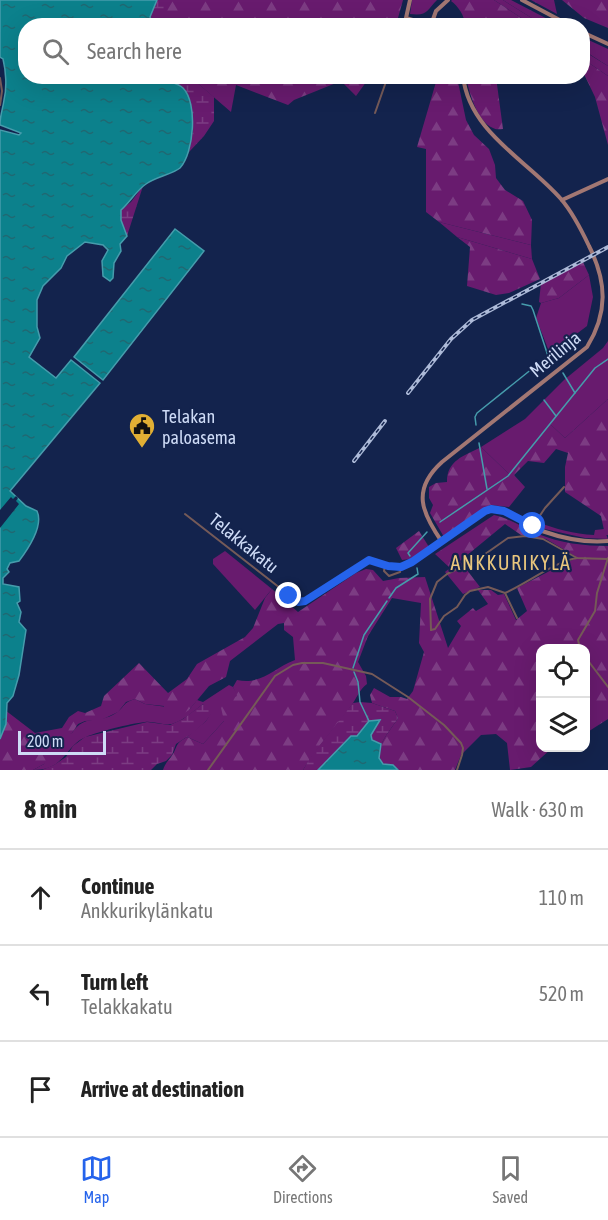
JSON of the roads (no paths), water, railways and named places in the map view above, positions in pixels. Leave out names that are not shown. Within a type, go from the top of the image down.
[{"type":"street","points":[[406,18],[410,0]]},
{"type":"street","points":[[434,18],[436,11],[448,0]]},
{"type":"street","points":[[522,0],[555,18]]},
{"type":"street","points":[[590,36],[608,44]]},
{"type":"street","points":[[0,78],[2,91],[0,105]]},
{"type":"street","points":[[375,112],[385,84]]},
{"type":"street","name":"Merilinja","points":[[442,542],[429,523],[423,504],[424,488],[430,474],[442,462],[580,354],[595,338],[603,323],[607,301],[604,279],[577,222],[562,200],[484,125],[468,100],[464,84]]},
{"type":"street","points":[[562,200],[608,179]]},
{"type":"street","points":[[533,526],[545,508],[564,487]]},
{"type":"street","points":[[385,566],[384,571],[389,576],[400,572],[401,567],[442,542],[485,511],[494,509],[504,511],[550,533],[573,538],[608,541]]},
{"type":"street","name":"Telakkakatu","points":[[185,514],[299,602],[305,601],[366,561],[373,560],[385,566],[401,567]]},
{"type":"street","points":[[517,618],[505,593],[488,587],[470,591],[457,607],[444,616],[435,629],[430,630],[430,599],[437,582],[447,574],[478,559],[505,540],[519,536],[543,539],[577,558]]},
{"type":"street","points":[[505,593],[564,561],[577,558],[608,558],[597,593],[595,611],[578,640],[579,644]]},
{"type":"street","points":[[208,770],[275,676],[292,665],[323,663],[372,675],[408,697],[444,725],[461,742],[463,748],[457,770]]},
{"type":"street","points":[[590,664],[608,687]]},
{"type":"water","points":[[0,0],[157,0],[150,18],[18,18],[18,84],[177,84],[188,95],[192,128],[185,161],[180,168],[146,184],[121,210],[121,220],[127,236],[120,244],[121,251],[114,263],[113,278],[110,281],[103,276],[102,261],[108,250],[103,245],[85,242],[67,256],[61,268],[43,286],[37,300],[37,327],[40,338],[29,357],[56,378],[71,360],[100,383],[10,491],[26,506],[37,511],[39,517],[37,530],[27,550],[19,561],[10,563],[7,569],[9,572],[3,578],[3,584],[19,587],[20,601],[17,603],[21,612],[19,622],[26,630],[19,675],[13,696],[7,703],[6,724],[0,739],[0,130],[19,135],[21,133],[0,125],[6,85],[3,59],[0,57]]},
{"type":"water","points":[[175,229],[204,251],[103,380],[74,357]]},
{"type":"water","points":[[380,720],[371,735],[372,740],[381,744],[379,758],[383,764],[393,765],[398,770],[318,770],[351,736],[357,736],[369,721]]},
{"type":"waterway","points":[[476,425],[477,413],[548,356],[533,310],[531,306],[522,304]]},
{"type":"waterway","points":[[440,522],[508,476],[595,368],[608,359]]},
{"type":"waterway","points":[[563,373],[575,393]]},
{"type":"waterway","points":[[544,400],[556,416]]},
{"type":"waterway","points":[[479,443],[487,489]]},
{"type":"waterway","points":[[410,556],[408,553],[427,532]]},
{"type":"waterway","points":[[389,598],[396,588],[418,574],[417,568]]},
{"type":"waterway","points":[[353,668],[364,635],[387,601]]},
{"type":"waterway","points":[[354,672],[358,682],[360,702],[369,721]]},
{"type":"railway","points":[[408,393],[451,339],[472,320],[608,247]]},
{"type":"railway","points":[[354,461],[385,421]]},
{"type":"place","name":"Telakan paloasema","points":[[142,449]]},
{"type":"district","name":"ANKKURIKYLÄ","points":[[511,562]]}]
